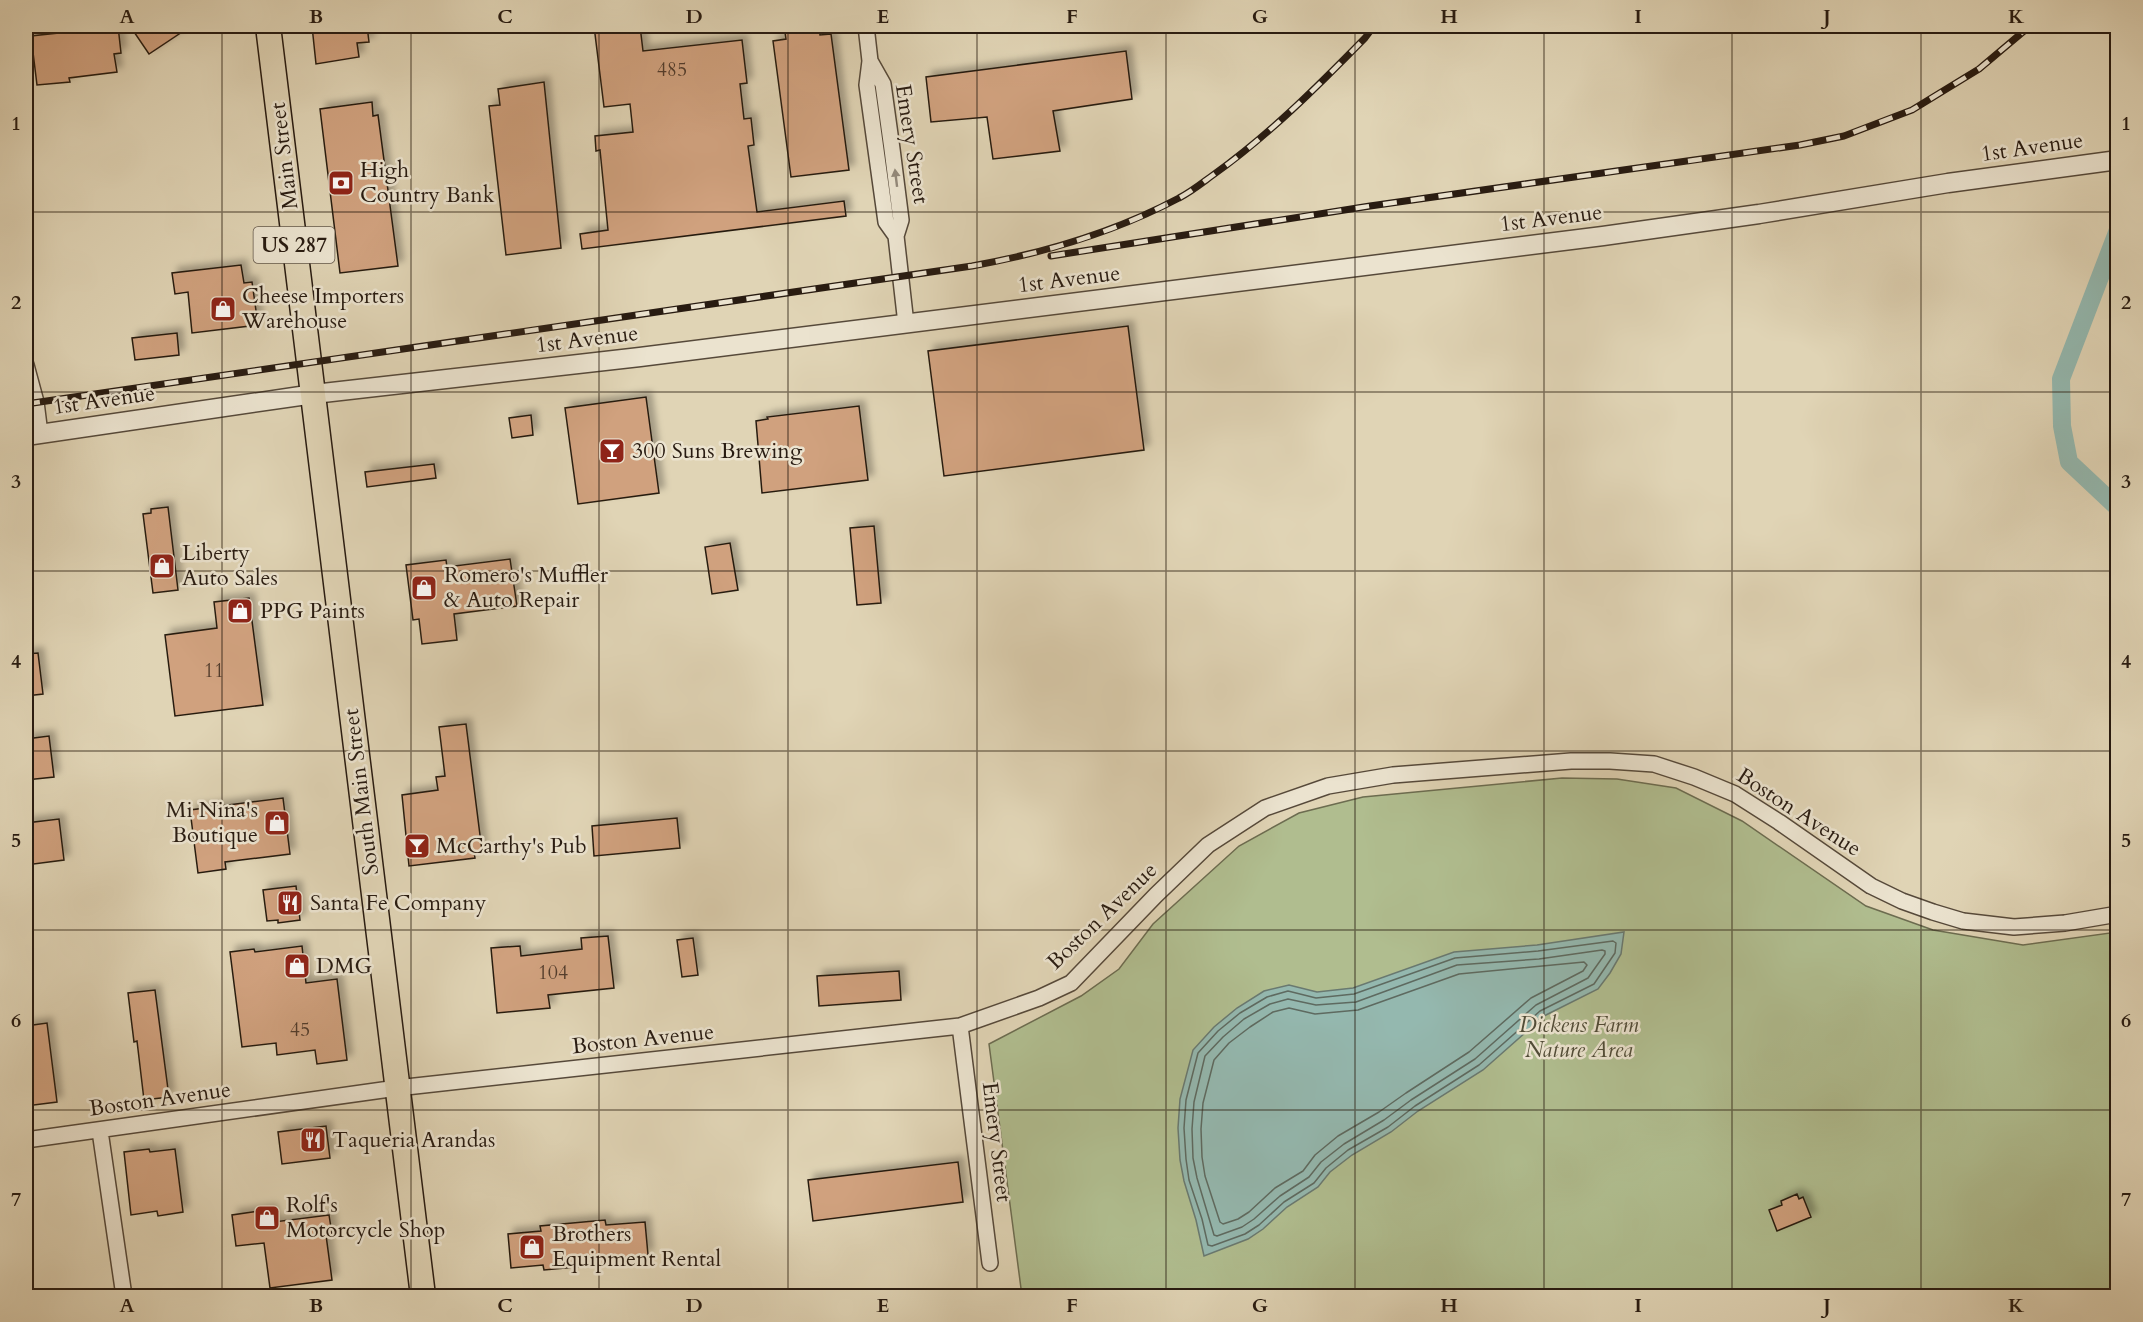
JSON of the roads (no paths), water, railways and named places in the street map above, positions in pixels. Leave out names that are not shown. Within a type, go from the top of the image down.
[{"type":"highway","name":"Main Street","points":[[268,26],[314,394]]},
{"type":"highway","name":"South Main Street","points":[[314,394],[423,1296]]},
{"type":"street","name":"Emery Street","points":[[866,26],[870,61],[883,84],[892,149],[901,220],[896,236],[906,324]]},
{"type":"street","name":"1st Avenue","points":[[33,435],[314,394],[906,324],[1759,214],[1948,183],[2118,160]]},
{"type":"street","points":[[26,365],[36,402],[33,435]]},
{"type":"street","name":"Boston Avenue","points":[[26,1140],[397,1088],[960,1026],[1039,998],[1071,983],[1208,845],[1265,808],[1328,786],[1393,775],[1571,761],[1610,761],[1654,765],[1694,777],[1735,794],[1871,886],[1902,901],[1933,912],[1963,921],[2014,927],[2065,923],[2118,914]]},
{"type":"street","name":"Emery Street","points":[[960,1026],[990,1263]]},
{"type":"street","points":[[100,1131],[124,1296]]},
{"type":"water","points":[[1624,932],[1621,954],[1598,989],[1544,1016],[1483,1070],[1418,1111],[1391,1132],[1352,1155],[1330,1172],[1318,1187],[1287,1207],[1263,1229],[1248,1239],[1204,1256],[1180,1160],[1178,1128],[1180,1099],[1193,1050],[1214,1027],[1237,1008],[1264,991],[1289,985],[1317,992],[1353,988],[1454,952],[1537,945]]},
{"type":"waterway","points":[[2118,230],[2061,379],[2062,426],[2069,462],[2118,508]]},
{"type":"railway","points":[[26,404],[972,266],[1052,248],[1129,222],[1192,190],[1234,160],[1292,110],[1365,38],[1374,26]]},
{"type":"railway","points":[[1051,256],[1370,206],[1800,145],[1844,136],[1912,110],[1979,69],[2030,26]]},
{"type":"place","name":"High Country Bank","points":[[341,183]]},
{"type":"place","name":"Cheese Importers Warehouse","points":[[223,309]]},
{"type":"place","name":"300 Suns Brewing","points":[[612,451]]},
{"type":"place","name":"Liberty Auto Sales","points":[[162,566]]},
{"type":"place","name":"Romero's Muffler & Auto Repair","points":[[424,588]]},
{"type":"place","name":"PPG Paints","points":[[240,611]]},
{"type":"place","name":"Mi Nina's Boutique","points":[[277,823]]},
{"type":"place","name":"McCarthy's Pub","points":[[417,846]]},
{"type":"place","name":"Santa Fe Company","points":[[290,903]]},
{"type":"place","name":"DMG","points":[[297,966]]},
{"type":"place","name":"Taqueria Arandas","points":[[313,1140]]},
{"type":"place","name":"Rolf's Motorcycle Shop","points":[[267,1218]]},
{"type":"place","name":"Brothers Equipment Rental","points":[[532,1247]]},
{"type":"park label","name":"Dickens Farm Nature Area","points":[[1579,1038]]}]
